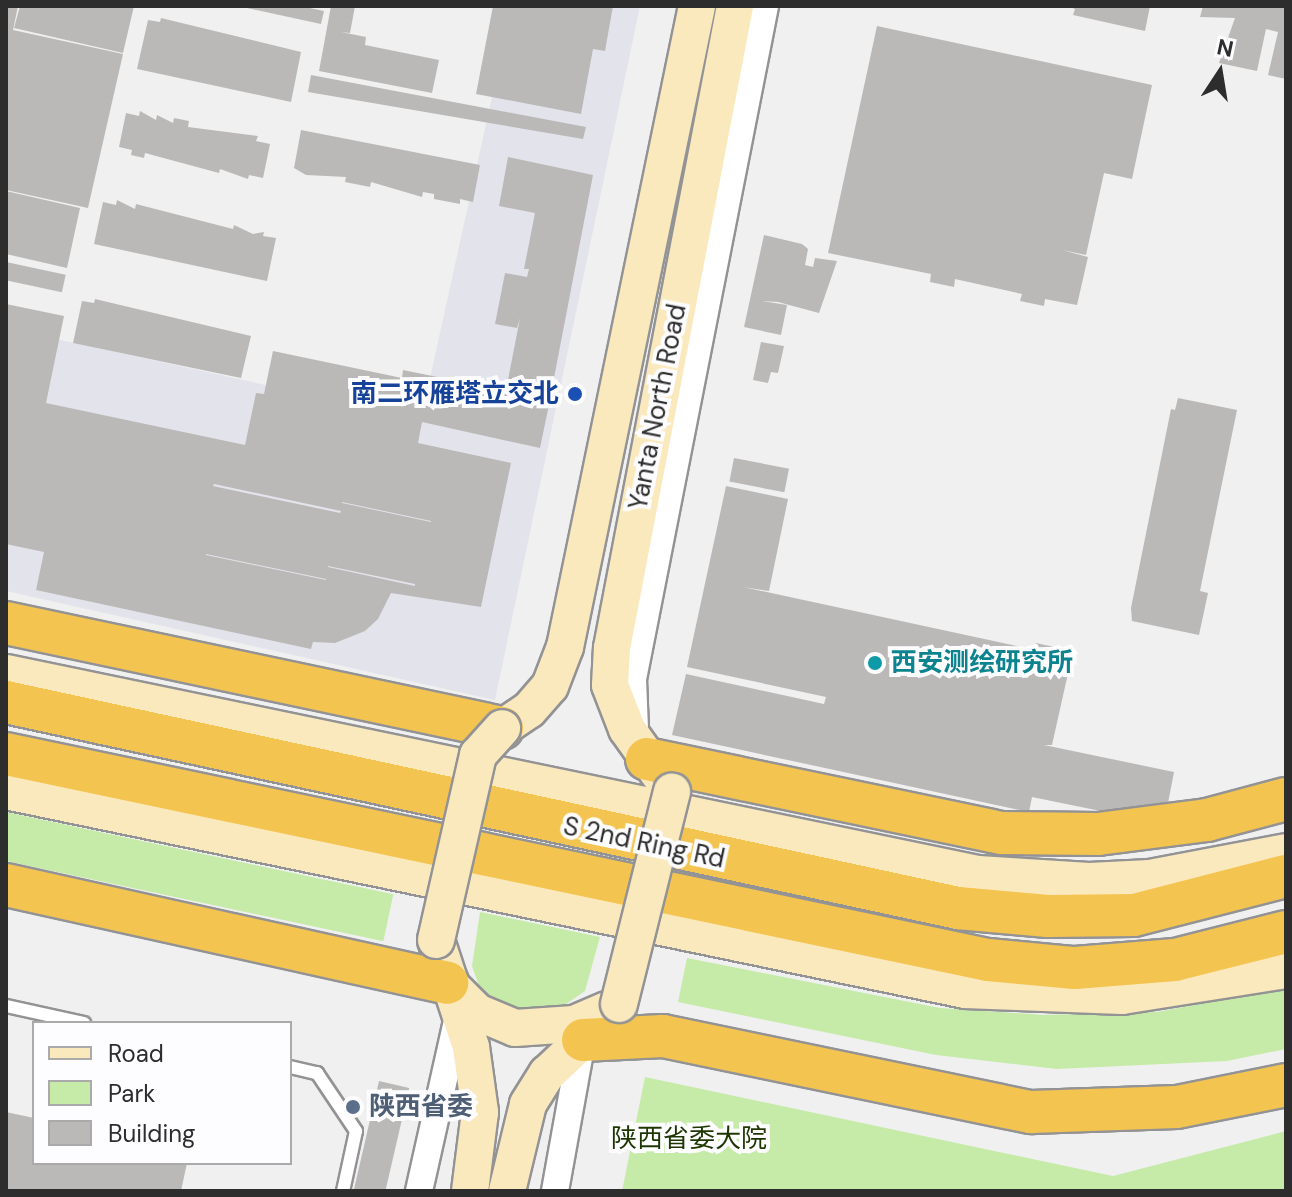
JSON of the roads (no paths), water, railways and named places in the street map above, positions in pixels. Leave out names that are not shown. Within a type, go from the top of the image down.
[{"type":"highway","points":[[6,623],[502,728]]},
{"type":"highway","name":"S 2nd Ring Rd","points":[[6,702],[958,908],[1048,916],[1134,915],[1286,876]]},
{"type":"highway","points":[[642,751],[1002,833],[1098,834],[1207,820],[1286,799]]},
{"type":"highway","name":"S 2nd Ring Rd","points":[[6,754],[988,960],[1075,968],[1175,960],[1286,932]]},
{"type":"highway","points":[[672,792],[720,791],[1011,850],[1144,850],[1286,822]]},
{"type":"highway","points":[[6,870],[384,950],[436,940]]},
{"type":"highway","points":[[6,885],[453,1000]]},
{"type":"highway","points":[[619,1004],[986,1083],[1111,1088],[1185,1084],[1286,1066]]},
{"type":"highway","points":[[583,1040],[663,1036],[1031,1112],[1177,1107],[1286,1085]]},
{"type":"main road","name":"Yanta North Road","points":[[436,940],[478,755],[502,728],[529,710],[550,686],[565,647],[697,6]]},
{"type":"main road","name":"Yanta North Road","points":[[672,792],[642,751],[610,685],[612,648],[735,6]]},
{"type":"main road","points":[[6,673],[978,874],[1089,881],[1150,878],[1286,852]]},
{"type":"main road","points":[[6,791],[965,990],[1122,996],[1286,970]]},
{"type":"main road","points":[[507,1191],[528,1104],[547,1074],[619,1004],[672,792]]},
{"type":"main road","points":[[436,940],[453,1000],[471,1047],[480,1112],[470,1191]]},
{"type":"main road","points":[[453,1000],[515,1028],[574,1024],[619,1004]]},
{"type":"street","points":[[642,751],[633,679],[765,6]]},
{"type":"street","points":[[419,1191],[453,1000]]},
{"type":"street","points":[[555,1191],[583,1040]]},
{"type":"lane","points":[[6,1006],[75,1021]]},
{"type":"lane","points":[[292,1067],[317,1073],[356,1131],[343,1191]]},
{"type":"place","name":"南二环雁塔立交北","points":[[575,394]]},
{"type":"place","name":"西安测绘研究所","points":[[875,663]]},
{"type":"place","name":"陕西省委","points":[[353,1107]]},
{"type":"park label","name":"陕西省委大院","points":[[689,1139]]}]
